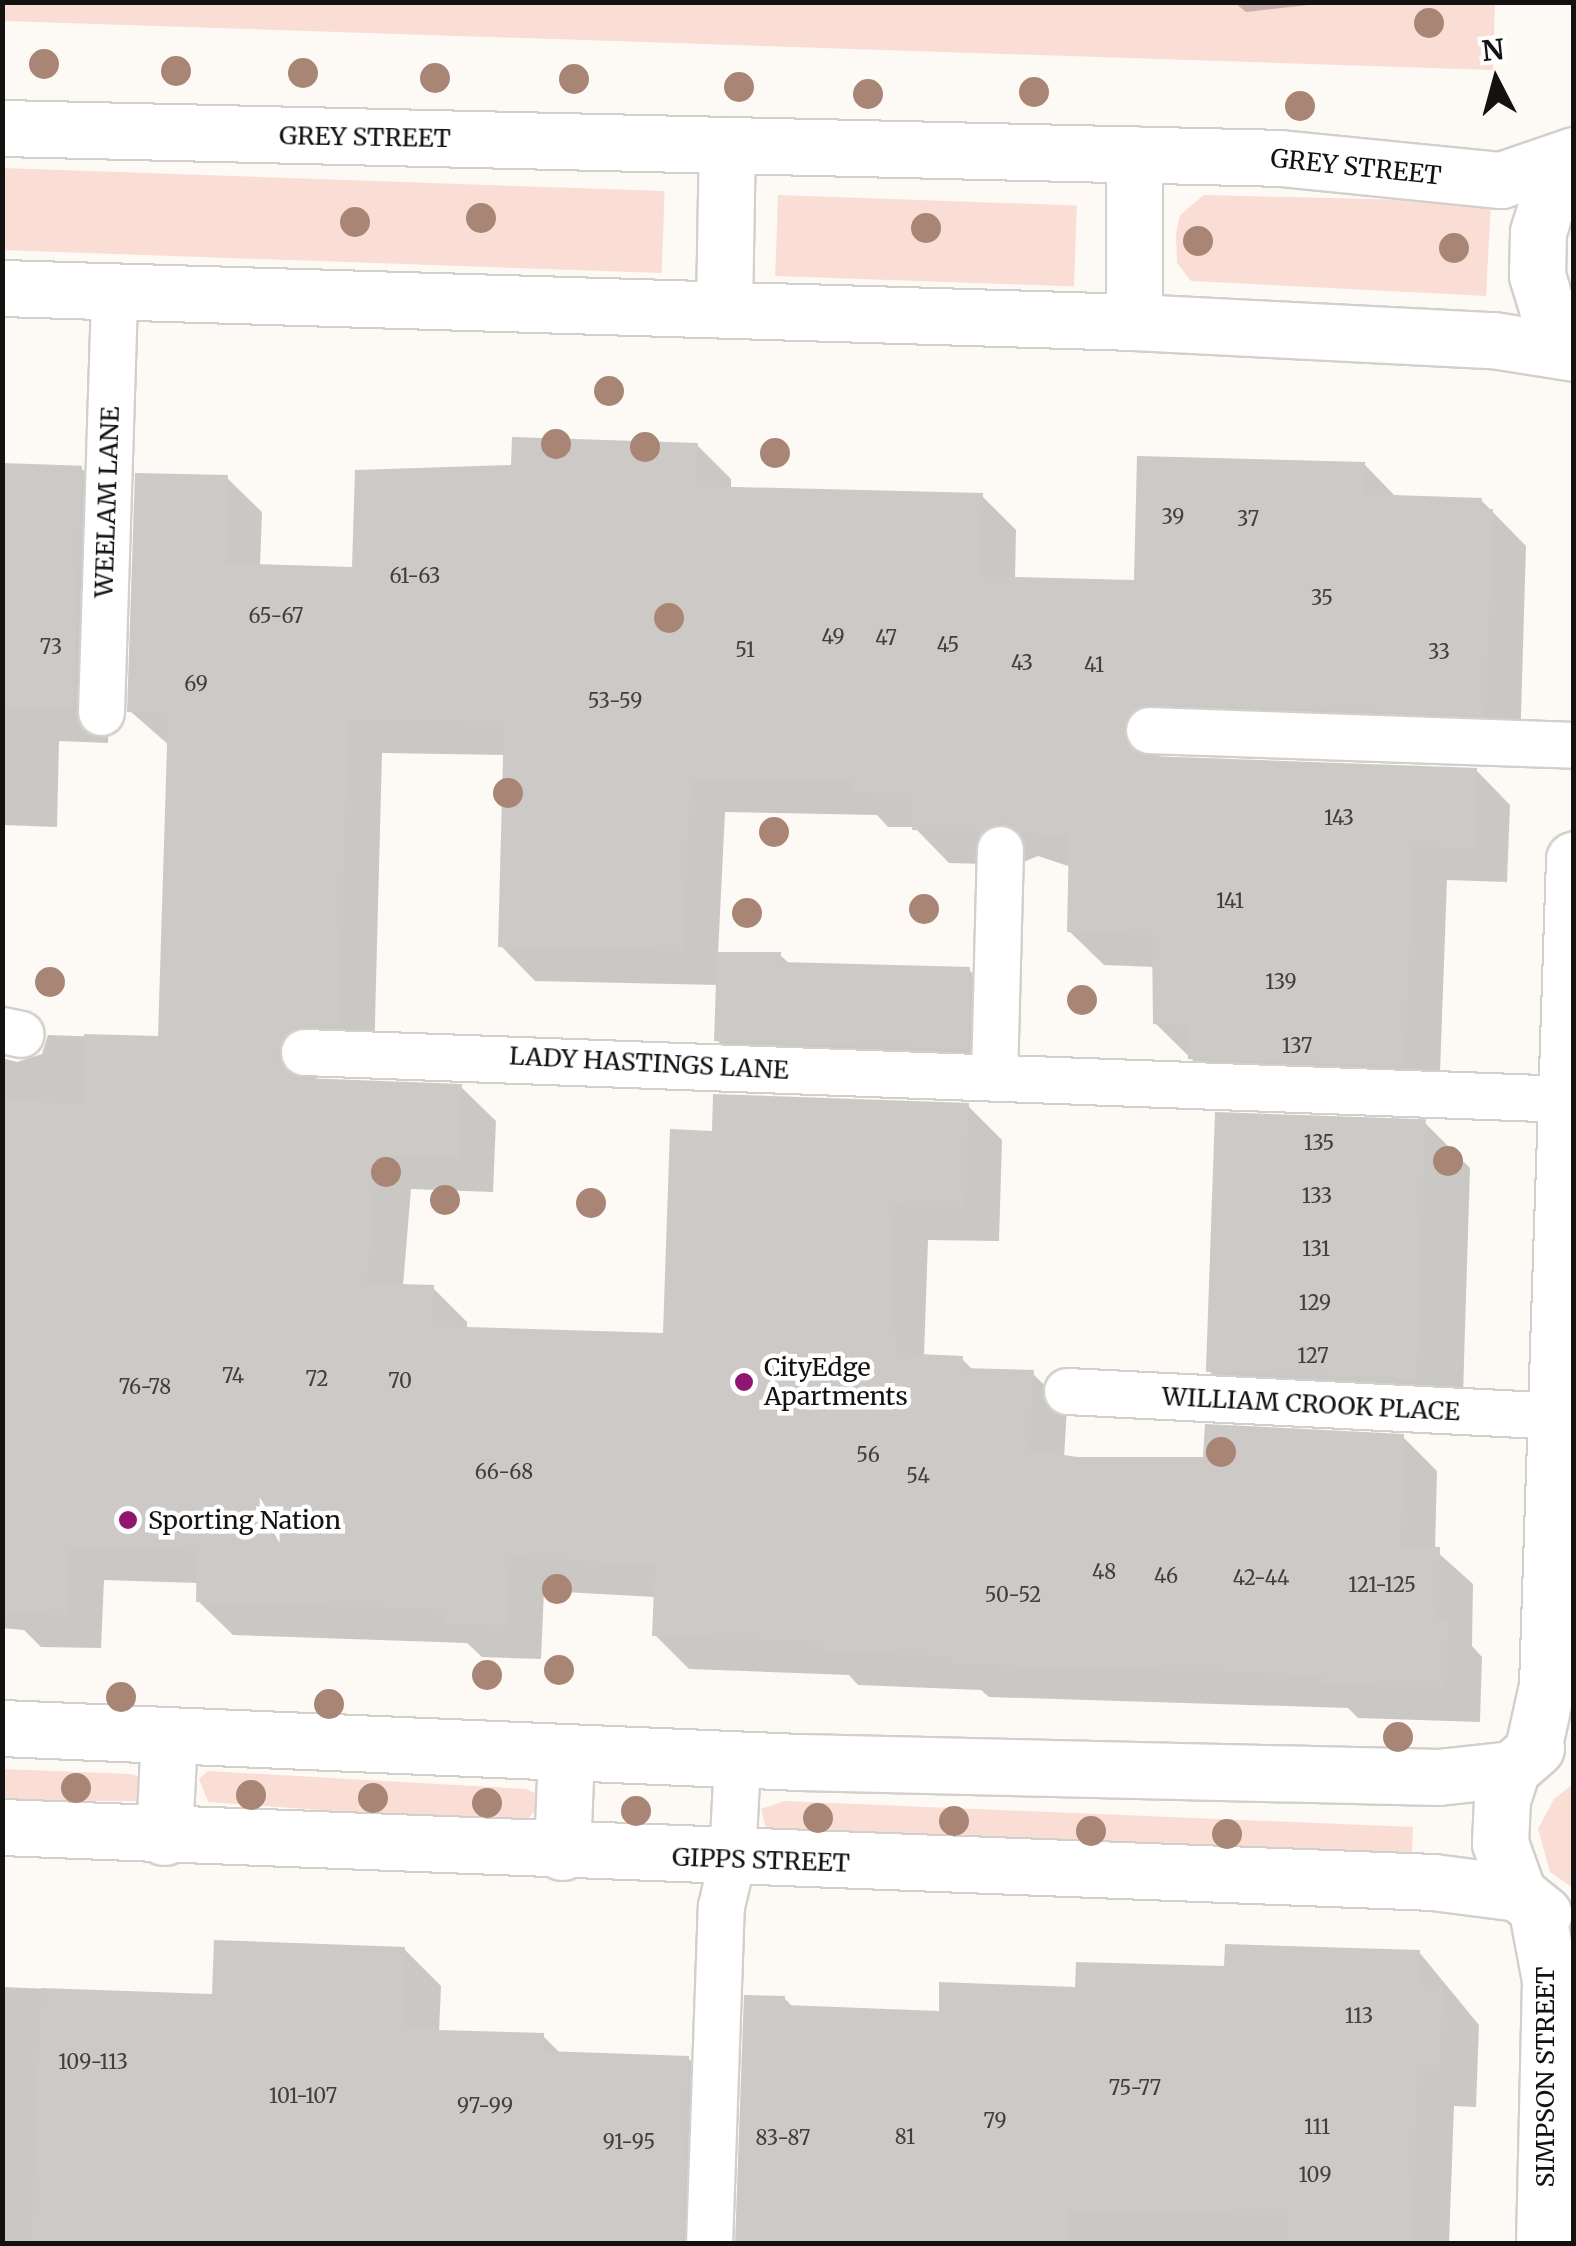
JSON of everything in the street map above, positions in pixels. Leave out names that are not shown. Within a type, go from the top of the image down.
[{"type":"street","name":"GREY STREET","points":[[2,128],[1134,154],[1375,164],[1500,180],[1574,157]]},
{"type":"street","points":[[724,309],[727,145]]},
{"type":"street","points":[[1134,154],[1134,322]]},
{"type":"street","points":[[1574,157],[1542,218],[1537,275],[1550,318],[1574,352]]},
{"type":"street","points":[[2,288],[1134,322],[1493,340],[1574,352]]},
{"type":"street","points":[[2,1728],[737,1759],[1438,1777],[1540,1752],[1548,1686],[1574,859]]},
{"type":"street","points":[[164,1837],[169,1735]]},
{"type":"street","points":[[562,1852],[566,1752]]},
{"type":"street","name":"SIMPSON STREET","points":[[1540,1752],[1500,1842],[1543,1911],[1550,1980],[1544,2244]]},
{"type":"street","name":"GIPPS STREET","points":[[2,1827],[732,1859],[1434,1882],[1543,1911]]},
{"type":"lane","name":"WEELAM LANE","points":[[101,712],[114,291]]},
{"type":"lane","points":[[1149,730],[1574,745]]},
{"type":"lane","points":[[994,1077],[1000,849]]},
{"type":"lane","name":"LADY HASTINGS LANE","points":[[304,1052],[1565,1099]]},
{"type":"lane","name":"WILLIAM CROOK PLACE","points":[[1066,1390],[1556,1416]]},
{"type":"lane","points":[[708,2244],[720,1906],[732,1859],[737,1759]]},
{"type":"shaded area","points":[[3,2],[1495,3],[1493,70],[3,21]]},
{"type":"shaded area","points":[[3,168],[665,191],[662,273],[2,250]]},
{"type":"shaded area","points":[[778,195],[1077,205],[1074,286],[775,276]]},
{"type":"shaded area","points":[[1204,195],[1491,202],[1486,296],[1191,281],[1177,263],[1176,233],[1180,215]]},
{"type":"shaded area","points":[[3,1769],[131,1774],[140,1777],[138,1801],[3,1801]]},
{"type":"shaded area","points":[[208,1771],[526,1789],[537,1794],[538,1806],[529,1818],[467,1821],[208,1802],[199,1779]]},
{"type":"shaded area","points":[[1574,1784],[1573,1888],[1550,1872],[1538,1829],[1554,1799]]},
{"type":"shaded area","points":[[784,1801],[1413,1827],[1412,1855],[766,1829],[761,1809]]},
{"type":"building","points":[[512,437],[698,443],[696,486],[983,493],[981,576],[1134,580],[1137,456],[1365,462],[1364,494],[1482,498],[1481,509],[1493,509],[1486,716],[1150,704],[1136,707],[1123,728],[1126,743],[1148,756],[1477,768],[1474,849],[1414,847],[1405,1067],[1188,1059],[1188,1026],[1153,1024],[1152,935],[1067,932],[1069,835],[1020,833],[1002,823],[981,832],[912,830],[912,794],[852,793],[852,782],[691,779],[683,951],[498,947],[504,722],[348,720],[340,1027],[293,1028],[278,1050],[281,1065],[302,1078],[462,1084],[460,1158],[377,1156],[367,1283],[434,1285],[432,1326],[663,1333],[670,1129],[712,1131],[713,1094],[969,1103],[966,1208],[895,1206],[890,1329],[897,1329],[897,1353],[963,1356],[962,1368],[1034,1370],[1030,1450],[1077,1457],[1203,1457],[1205,1424],[1404,1434],[1401,1546],[1440,1547],[1438,1620],[1449,1620],[1446,1688],[1321,1685],[1321,1675],[952,1664],[952,1657],[822,1651],[822,1642],[652,1636],[655,1565],[511,1557],[508,1626],[445,1624],[446,1610],[196,1602],[197,1551],[70,1546],[68,1615],[2,1613],[2,1100],[83,1104],[84,1034],[158,1036],[168,714],[127,712],[135,473],[228,475],[226,563],[352,567],[355,470],[511,465]]},
{"type":"building","points":[[2,463],[82,466],[73,710],[2,707]]},
{"type":"building","points":[[717,952],[781,952],[781,962],[970,967],[968,1050],[714,1041]]},
{"type":"building","points":[[1215,1112],[1426,1119],[1417,1379],[1206,1372]]},
{"type":"building","points":[[214,1940],[405,1947],[402,2029],[544,2033],[544,2051],[689,2056],[683,2244],[31,2244],[41,1988],[212,1994]]},
{"type":"building","points":[[1225,1944],[1420,1950],[1419,1984],[1443,1986],[1440,2071],[1418,2071],[1412,2244],[1287,2244],[1288,2216],[1068,2210],[1067,2244],[735,2244],[744,1995],[785,1996],[785,2005],[939,2011],[939,1982],[1075,1987],[1076,1962],[1224,1966]]},
{"type":"place","name":"CityEdge Apartments","points":[[744,1382]]},
{"type":"place","name":"Sporting Nation","points":[[128,1520]]}]
